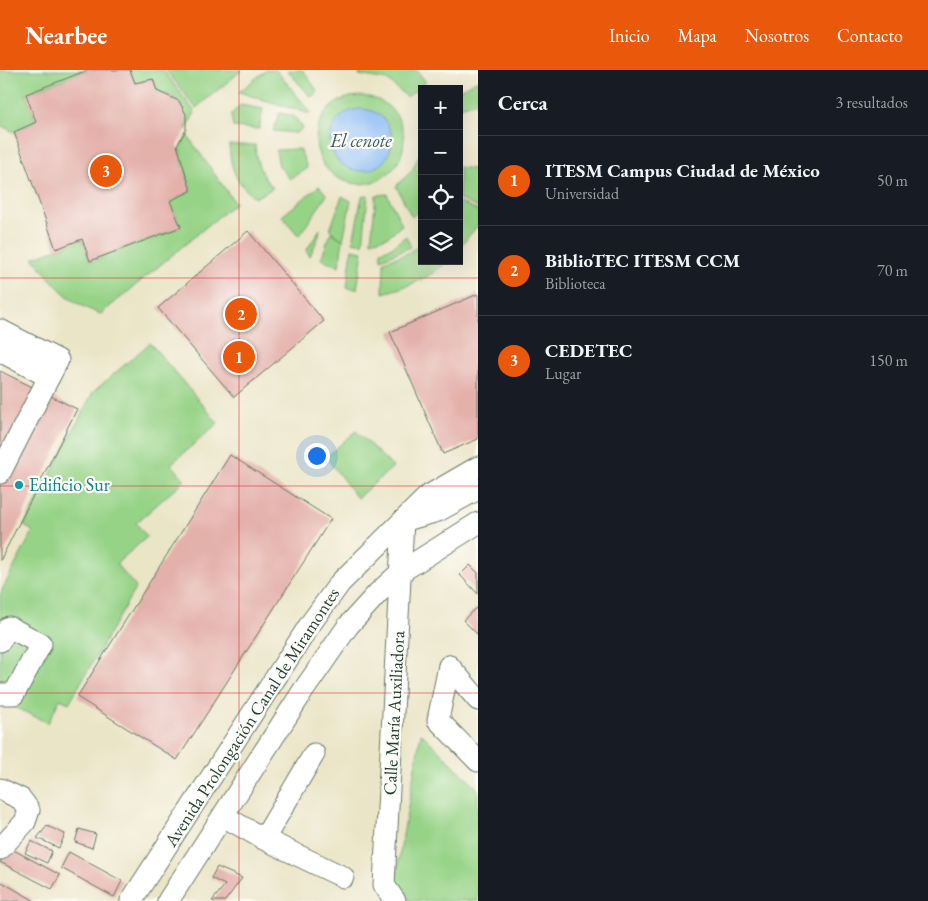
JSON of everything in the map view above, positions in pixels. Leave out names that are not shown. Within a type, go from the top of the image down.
[{"type":"street","points":[[0,330],[58,360],[0,473]]},
{"type":"street","points":[[0,351],[50,377]]},
{"type":"street","name":"Avenida Prolongación Canal de Miramontes","points":[[131,901],[311,623],[340,583],[428,496],[478,467]]},
{"type":"street","name":"Avenida Prolongación Canal de Miramontes","points":[[403,521],[438,511],[478,489]]},
{"type":"street","name":"Calle María Auxiliadora","points":[[395,901],[384,885],[402,571],[403,521]]},
{"type":"street","name":"Avenida Prolongación Canal de Miramontes","points":[[179,895],[223,816],[348,626],[378,593],[402,571],[478,523]]},
{"type":"street","points":[[0,641],[9,626],[41,644],[14,694],[0,694]]},
{"type":"street","points":[[478,700],[449,666],[438,720],[478,761]]},
{"type":"street","points":[[264,839],[314,754]]},
{"type":"street","points":[[0,789],[21,799],[29,810],[25,822],[0,849]]},
{"type":"street","points":[[223,816],[264,839],[343,877]]},
{"type":"green space","points":[[0,70],[88,70],[26,94],[36,122],[14,132],[0,125]]},
{"type":"green space","points":[[130,70],[163,70],[195,112],[186,130],[183,109],[180,104],[172,97],[157,91],[153,79],[135,83]]},
{"type":"green space","points":[[166,70],[242,70],[196,108]]},
{"type":"green space","points":[[266,70],[276,70],[311,113],[239,92]]},
{"type":"green space","points":[[287,70],[303,70],[318,92],[311,97]]},
{"type":"green space","points":[[360,70],[416,70],[426,82],[418,85],[418,88],[407,97],[387,80],[359,75]]},
{"type":"green space","points":[[478,80],[478,102],[463,106],[463,88]]},
{"type":"green space","points":[[360,96],[377,100],[391,109],[400,123],[404,140],[400,157],[391,171],[377,180],[360,184],[343,180],[329,171],[320,157],[316,140],[320,123],[329,109],[343,100]]},
{"type":"green space","points":[[240,105],[263,109],[259,129],[233,127],[231,115]]},
{"type":"green space","points":[[279,113],[294,116],[303,128],[296,133],[273,131]]},
{"type":"green space","points":[[187,135],[235,203],[101,314],[79,304],[62,292],[33,258],[82,239],[90,261],[181,227],[170,201],[191,191],[179,150]]},
{"type":"green space","points":[[229,145],[255,145],[260,168],[273,188],[255,198],[248,192],[235,174]]},
{"type":"green space","points":[[300,149],[307,168],[290,179],[279,166],[276,150]]},
{"type":"green space","points":[[418,157],[418,212],[412,217],[396,186],[412,171]]},
{"type":"green space","points":[[463,168],[478,170],[478,208],[463,201]]},
{"type":"green space","points":[[319,186],[327,195],[299,236],[282,216]]},
{"type":"green space","points":[[387,194],[402,225],[387,237],[371,241],[376,195]]},
{"type":"green space","points":[[368,195],[363,244],[353,242],[362,196]]},
{"type":"green space","points":[[342,196],[351,201],[343,240],[330,230]]},
{"type":"green space","points":[[463,204],[478,211],[478,225],[463,243]]},
{"type":"green space","points":[[320,229],[319,236],[310,256],[306,251]]},
{"type":"green space","points":[[331,232],[343,240],[339,266],[321,259]]},
{"type":"green space","points":[[406,236],[411,247],[381,259],[381,251],[392,247]]},
{"type":"green space","points":[[418,246],[418,265],[443,265],[433,273],[409,285],[383,293],[384,261],[406,254]]},
{"type":"green space","points":[[352,249],[363,251],[357,289],[347,288]]},
{"type":"green space","points":[[150,343],[218,423],[171,464],[185,480],[136,523],[147,537],[116,564],[136,587],[69,703],[60,699],[48,723],[0,700],[0,594],[33,531],[24,526],[93,392]]},
{"type":"green space","points":[[356,431],[393,467],[357,498],[326,457]]},
{"type":"green space","points":[[421,733],[478,789],[478,901],[410,901],[395,881]]},
{"type":"water","name":"El cenote","points":[[361,109],[373,112],[383,118],[389,128],[392,140],[389,152],[383,162],[373,168],[361,171],[349,168],[339,162],[333,152],[330,140],[333,128],[339,118],[349,112]]},
{"type":"building","points":[[88,70],[130,70],[135,83],[153,79],[157,91],[179,101],[186,114],[186,130],[177,145],[191,191],[170,201],[181,227],[90,261],[82,239],[56,249],[14,132],[36,122],[26,94]]},
{"type":"building","points":[[248,231],[324,321],[234,397],[158,308]]},
{"type":"building","points":[[478,294],[478,439],[443,454],[390,332]]},
{"type":"building","name":"Edificio Sur","points":[[0,371],[77,409],[0,561]]},
{"type":"building","points":[[230,455],[331,519],[177,760],[77,697]]},
{"type":"building","points":[[470,565],[478,573],[478,594],[460,575]]},
{"type":"building","points":[[476,608],[478,610],[478,635],[463,620]]},
{"type":"building","points":[[47,826],[65,834],[59,848],[37,838]]},
{"type":"building","points":[[79,829],[96,834],[92,848],[75,842]]},
{"type":"building","points":[[31,841],[52,851],[47,863],[25,853]]},
{"type":"building","points":[[8,847],[60,875],[52,889],[0,862]]},
{"type":"building","points":[[69,852],[122,881],[114,897],[61,868]]},
{"type":"building","points":[[217,867],[242,878],[225,901],[212,901],[225,885],[211,878]]},
{"type":"building","points":[[0,881],[35,901],[0,901]]},
{"type":"place","name":"CEDETEC","points":[[106,171]]},
{"type":"place","name":"BiblioTEC ITESM CCM","points":[[241,314]]},
{"type":"place","name":"ITESM Campus Ciudad de México","points":[[239,357]]},
{"type":"place","name":"Edificio Sur","points":[[19,485]]}]
